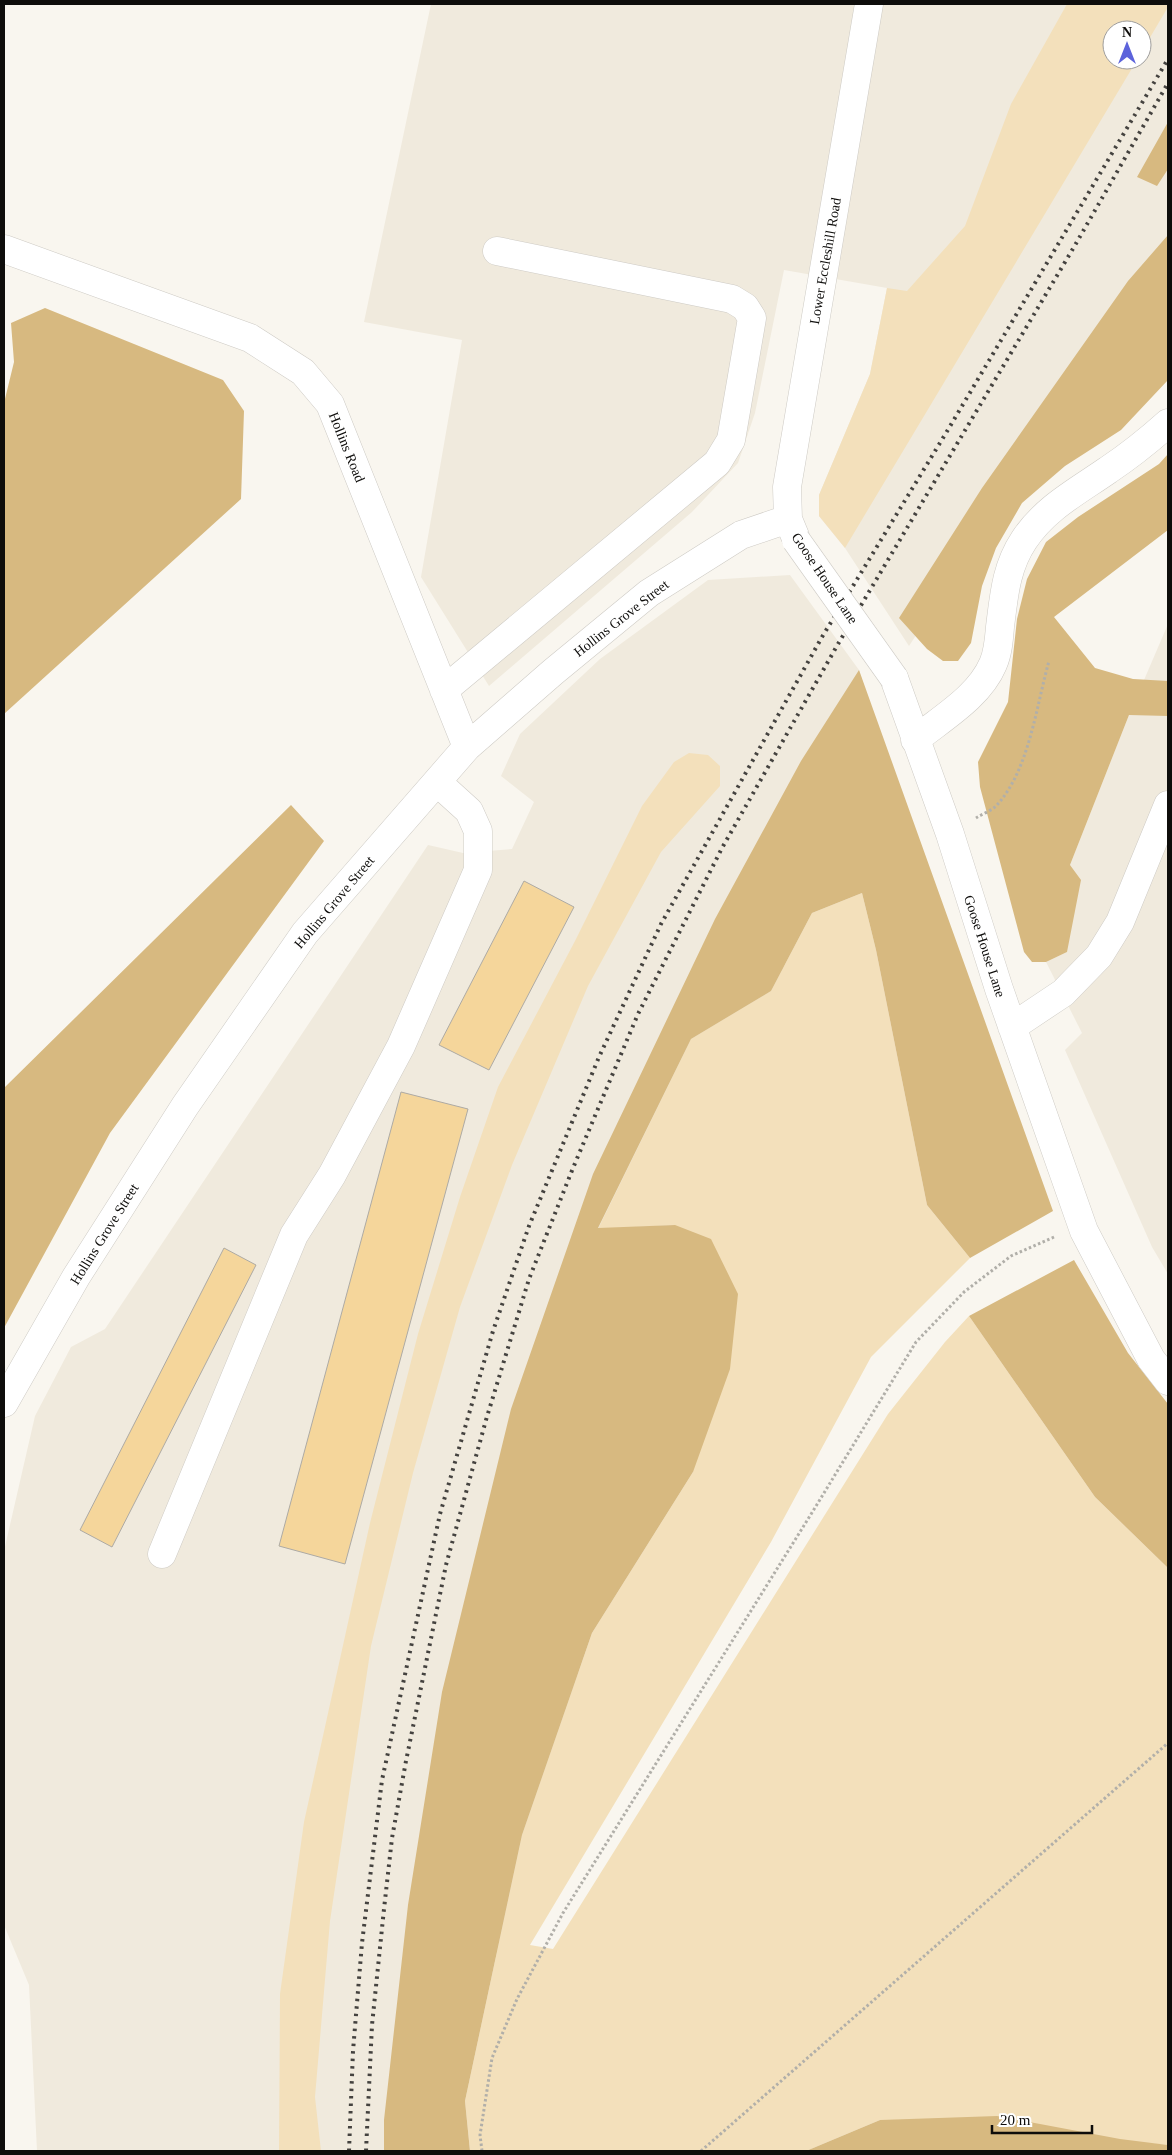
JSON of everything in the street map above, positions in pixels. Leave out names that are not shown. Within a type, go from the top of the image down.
[{"type":"street","name":"Lower Eccleshill Road","points":[[792,530],[786,503],[787,486],[869,4]]},
{"type":"street","name":"Hollins Road","points":[[4,249],[250,338],[303,372],[330,404],[467,747]]},
{"type":"street","points":[[444,690],[717,463],[731,440],[752,318],[745,307],[732,299],[497,251]]},
{"type":"street","points":[[915,740],[972,694],[994,663],[1006,579],[1013,558],[1025,538],[1046,513],[1076,490],[1107,471],[1168,424]]},
{"type":"street","name":"Hollins Grove Street","points":[[4,1403],[76,1277],[180,1114],[305,933],[467,747],[553,672],[649,593],[741,535],[768,524],[792,530]]},
{"type":"street","name":"Goose House Lane","points":[[792,530],[894,678],[950,834],[1012,1027],[1082,1225],[1151,1359],[1168,1381]]},
{"type":"street","points":[[162,1554],[294,1235],[332,1175],[401,1046],[478,870],[478,831],[469,811],[437,782]]},
{"type":"street","points":[[1012,1027],[1063,993],[1099,956],[1120,922],[1168,805]]},
{"type":"path","points":[[950,834],[995,806],[1014,781],[1028,747],[1049,662]]},
{"type":"path","points":[[482,2151],[480,2135],[492,2058],[517,1999],[562,1913],[813,1511],[916,1342],[964,1292],[1011,1256],[1082,1225]]},
{"type":"path","points":[[701,2151],[1168,1742]]},
{"type":"shaded area","points":[[431,4],[1168,4],[1168,359],[1014,485],[909,646],[845,548],[819,516],[819,495],[870,374],[887,288],[784,270],[755,413],[738,463],[692,512],[489,686],[421,577],[462,340],[364,322]]},
{"type":"shaded area","points":[[1067,4],[1168,4],[1152,34],[1152,20],[1102,20],[1102,70],[1131,70],[845,548],[819,516],[819,495],[870,374],[887,288],[907,291],[965,226],[1011,104]]},
{"type":"shaded area","points":[[1168,122],[1168,169],[1157,186],[1137,177]]},
{"type":"shaded area","points":[[1168,235],[1168,380],[1121,430],[1065,466],[1022,503],[996,548],[982,586],[971,643],[958,661],[943,661],[927,649],[899,618],[982,488],[1128,281]]},
{"type":"shaded area","points":[[45,308],[223,380],[244,411],[241,499],[4,714],[4,403],[14,362],[11,323]]},
{"type":"shaded area","points":[[1168,454],[1168,530],[1054,617],[1095,668],[1133,679],[1168,681],[1168,716],[1129,715],[1070,865],[1081,880],[1067,952],[1046,962],[1032,962],[1024,952],[980,787],[978,762],[1008,702],[1017,619],[1027,579],[1046,542],[1078,517],[1159,464]]},
{"type":"shaded area","points":[[790,575],[859,670],[865,689],[439,2151],[37,2151],[29,1985],[4,1925],[4,1551],[35,1416],[71,1347],[105,1329],[428,845],[463,853],[512,849],[534,802],[501,776],[520,734],[600,659],[708,580]]},
{"type":"shaded area","points":[[1168,624],[1168,1274],[1152,1247],[1065,1050],[1082,1033],[1046,962],[1067,952],[1070,865],[1129,715]]},
{"type":"shaded area","points":[[859,670],[1053,1211],[970,1258],[927,1205],[876,950],[862,893],[812,913],[771,991],[691,1039],[598,1228],[675,1225],[711,1239],[738,1294],[730,1369],[693,1472],[592,1633],[522,1835],[465,2101],[470,2151],[384,2151],[384,2120],[408,1905],[442,1692],[511,1409],[593,1174],[715,919],[801,761]]},
{"type":"shaded area","points":[[689,753],[708,755],[720,766],[720,786],[661,852],[588,986],[512,1165],[460,1307],[413,1473],[371,1646],[330,1921],[315,2097],[321,2151],[279,2151],[280,1994],[304,1822],[370,1523],[418,1334],[460,1197],[498,1087],[575,941],[642,806],[674,762]]},
{"type":"shaded area","points":[[291,805],[324,841],[110,1133],[4,1328],[4,1088]]},
{"type":"shaded area","points":[[862,893],[876,950],[927,1205],[970,1258],[871,1357],[771,1542],[530,1945],[553,1949],[888,1414],[945,1342],[969,1316],[1095,1497],[1168,1568],[1168,2145],[880,2120],[806,2151],[470,2151],[465,2101],[522,1835],[592,1633],[693,1472],[675,1225],[598,1229],[691,1039],[771,991],[812,913]]},
{"type":"shaded area","points":[[1074,1260],[1128,1353],[1168,1404],[1168,1568],[1095,1497],[969,1316]]},
{"type":"shaded area","points":[[997,2116],[1120,2139],[1168,2145],[1168,2151],[806,2151],[880,2120]]},
{"type":"building","points":[[524,881],[574,907],[489,1070],[439,1045]]},
{"type":"building","points":[[401,1092],[468,1109],[345,1564],[279,1546]]},
{"type":"building","points":[[224,1248],[256,1265],[112,1547],[80,1530]]},
{"type":"railway","points":[[349,2151],[353,2051],[362,1943],[382,1780],[440,1514],[493,1331],[529,1226],[599,1057],[661,924],[822,637],[946,433],[1168,59]]},
{"type":"railway","points":[[366,2151],[372,2025],[392,1838],[406,1761],[446,1565],[486,1420],[529,1279],[573,1168],[638,1014],[722,848],[838,644],[1074,247],[1168,83]]}]
